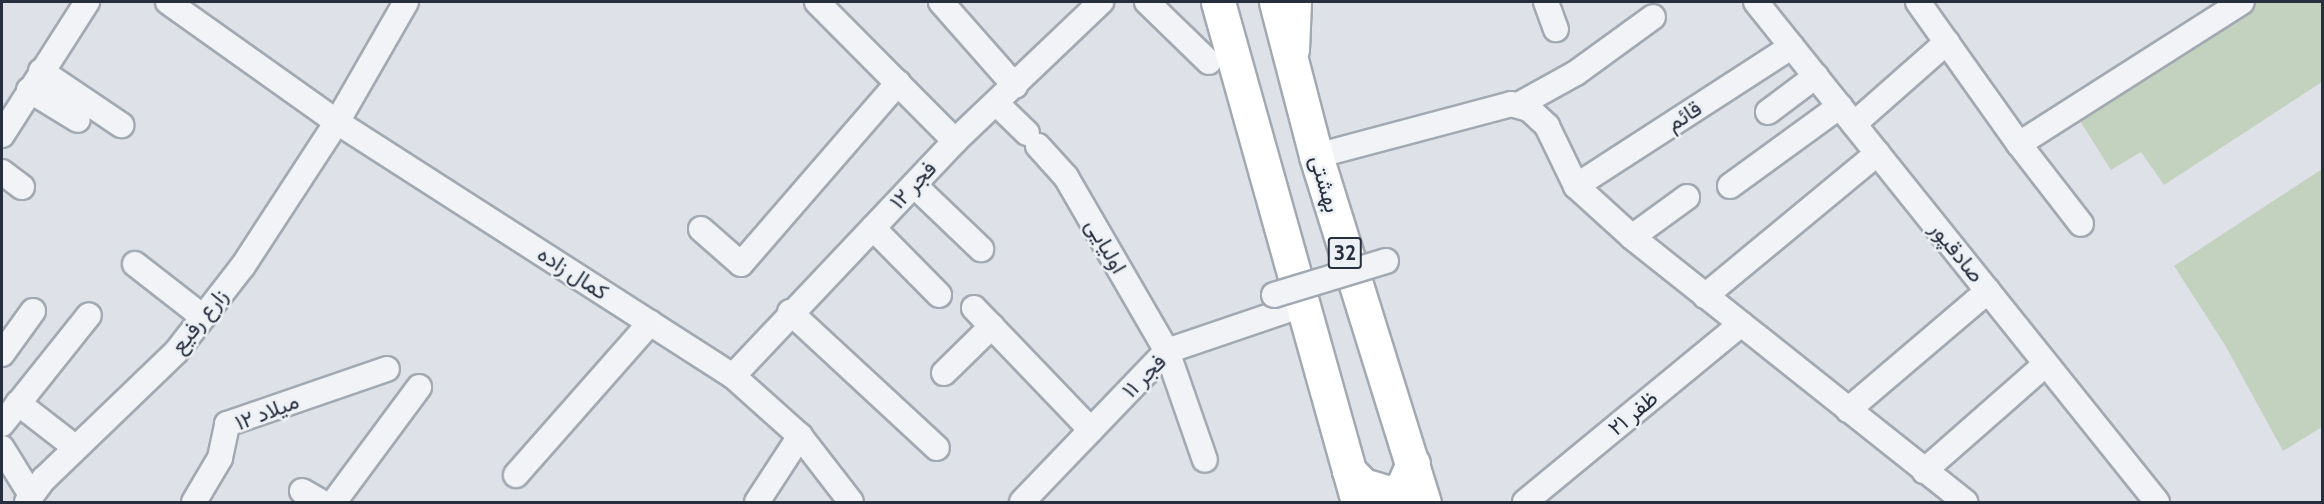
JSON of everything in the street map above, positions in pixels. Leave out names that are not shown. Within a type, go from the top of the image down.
[{"type":"highway","name":"32","points":[[1218,2],[1288,300],[1358,502]]},
{"type":"highway","name":"بهشتی","points":[[1276,2],[1316,156],[1424,502]]},
{"type":"highway","points":[[1349,471],[1364,485],[1389,493],[1402,488],[1413,463]]},
{"type":"main road","points":[[1294,65],[1296,2]]},
{"type":"street","points":[[3,129],[87,2]]},
{"type":"street","name":"کمال زاده","points":[[171,2],[337,122],[733,376],[800,436],[851,502]]},
{"type":"street","name":"زارع رفیع","points":[[29,499],[76,448],[176,352],[243,266],[337,122],[406,2]]},
{"type":"street","points":[[816,2],[955,141]]},
{"type":"street","points":[[941,2],[1015,86]]},
{"type":"street","name":"فجر ۱۲","points":[[733,376],[790,312],[955,141],[1101,2]]},
{"type":"street","points":[[1148,2],[1209,62]]},
{"type":"street","points":[[1546,2],[1556,29]]},
{"type":"street","name":"صادقپور","points":[[1756,2],[2157,502]]},
{"type":"street","points":[[1918,2],[2019,144],[2081,224]]},
{"type":"street","points":[[2019,144],[2242,2]]},
{"type":"street","points":[[1316,156],[1520,104],[1576,73],[1653,16]]},
{"type":"street","points":[[1730,186],[1847,115],[1947,42]]},
{"type":"street","name":"قائم","points":[[1576,186],[1792,46]]},
{"type":"street","points":[[1768,112],[1816,76]]},
{"type":"street","points":[[35,80],[78,120]]},
{"type":"street","points":[[35,80],[120,124]]},
{"type":"street","points":[[701,229],[741,264],[898,83]]},
{"type":"street","name":"اولیایی","points":[[996,103],[1066,177],[1167,351],[1205,460]]},
{"type":"street","points":[[1520,104],[1539,116],[1547,126],[1576,186],[1632,237],[1965,502]]},
{"type":"street","points":[[1705,296],[1878,153]]},
{"type":"street","points":[[2,172],[22,187]]},
{"type":"street","points":[[914,185],[981,249]]},
{"type":"street","points":[[1632,237],[1687,197]]},
{"type":"street","points":[[873,228],[939,296]]},
{"type":"street","name":"فجر ۱۱","points":[[1022,502],[1167,351],[1386,261]]},
{"type":"street","points":[[135,264],[203,317]]},
{"type":"street","points":[[1848,410],[1988,291]]},
{"type":"street","points":[[975,308],[1091,430]]},
{"type":"street","points":[[2,354],[33,311]]},
{"type":"street","points":[[790,312],[937,448]]},
{"type":"street","points":[[2,424],[89,315]]},
{"type":"street","points":[[516,475],[650,323]]},
{"type":"street","name":"ظفر ۲۱","points":[[1525,502],[1741,324]]},
{"type":"street","points":[[944,373],[992,326]]},
{"type":"street","points":[[1924,471],[2046,364]]},
{"type":"street","name":"میلاد ۱۲","points":[[194,502],[220,458],[227,424],[387,369]]},
{"type":"street","points":[[334,502],[419,387]]},
{"type":"street","points":[[18,403],[76,448]]},
{"type":"street","points":[[756,502],[800,436]]},
{"type":"street","points":[[2,448],[29,499]]},
{"type":"green space","points":[[2242,2],[2322,2],[2322,82],[2164,185],[2141,152],[2111,170],[2073,110]]},
{"type":"green space","points":[[2322,169],[2322,427],[2283,451],[2225,345],[2174,266]]}]
